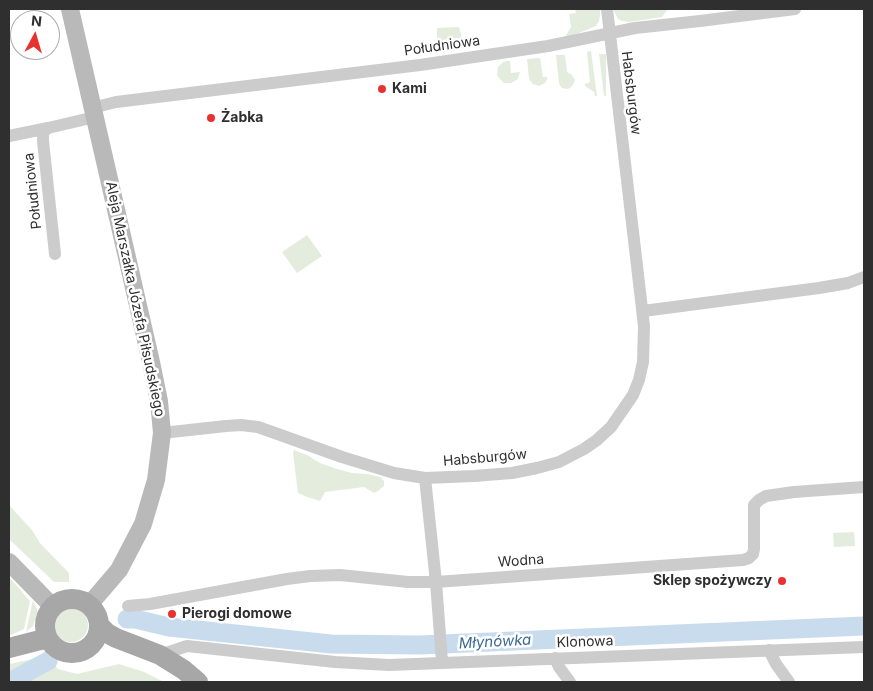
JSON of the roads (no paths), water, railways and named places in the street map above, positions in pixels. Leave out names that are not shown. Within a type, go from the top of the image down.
[{"type":"main road","points":[[74,599],[89,605],[98,618],[100,626],[99,633],[92,645],[85,651],[68,653],[53,645],[45,630],[48,614],[53,607],[66,600],[74,599]]},
{"type":"main road","points":[[100,626],[106,633],[116,638],[160,655],[184,670],[198,682]]},
{"type":"main road","points":[[9,648],[48,638]]},
{"type":"main road","points":[[92,645],[104,646],[192,682]]},
{"type":"street","name":"Aleja Marszałka Józefa Piłsudskiego","points":[[70,9],[159,401],[162,433],[156,480],[143,524],[119,570],[89,605]]},
{"type":"street","name":"Habsburgów","points":[[162,433],[226,426],[258,427],[342,457],[394,473],[425,478],[512,473],[559,462],[584,449],[611,427],[633,395],[639,380],[644,347],[644,326],[606,9]]},
{"type":"street","name":"Południowa","points":[[9,136],[48,128],[116,102],[436,63],[583,40],[646,26],[795,9]]},
{"type":"street","name":"Południowa","points":[[48,128],[42,132],[55,254]]},
{"type":"street","points":[[643,311],[848,284],[864,278]]},
{"type":"street","points":[[425,478],[442,662]]},
{"type":"street","name":"Wodna","points":[[128,606],[150,604],[310,576],[340,575],[408,582],[436,582],[743,560],[753,554],[754,505],[758,500],[766,496],[794,492],[864,487]]},
{"type":"street","points":[[9,562],[53,607]]},
{"type":"street","name":"Klonowa","points":[[160,655],[187,646],[335,662],[389,665],[864,647]]},
{"type":"street","points":[[769,650],[789,682]]},
{"type":"street","points":[[555,658],[570,682]]},
{"type":"waterway","name":"Młynówka","points":[[127,619],[169,627],[331,644],[420,645],[864,626]]},
{"type":"waterway","name":"Młynówka","points":[[9,682],[48,661]]},
{"type":"place","name":"Kami","points":[[382,89]]},
{"type":"place","name":"Żabka","points":[[211,118]]},
{"type":"place","name":"Sklep spożywczy","points":[[782,581]]},
{"type":"place","name":"Pierogi domowe","points":[[172,614]]}]
